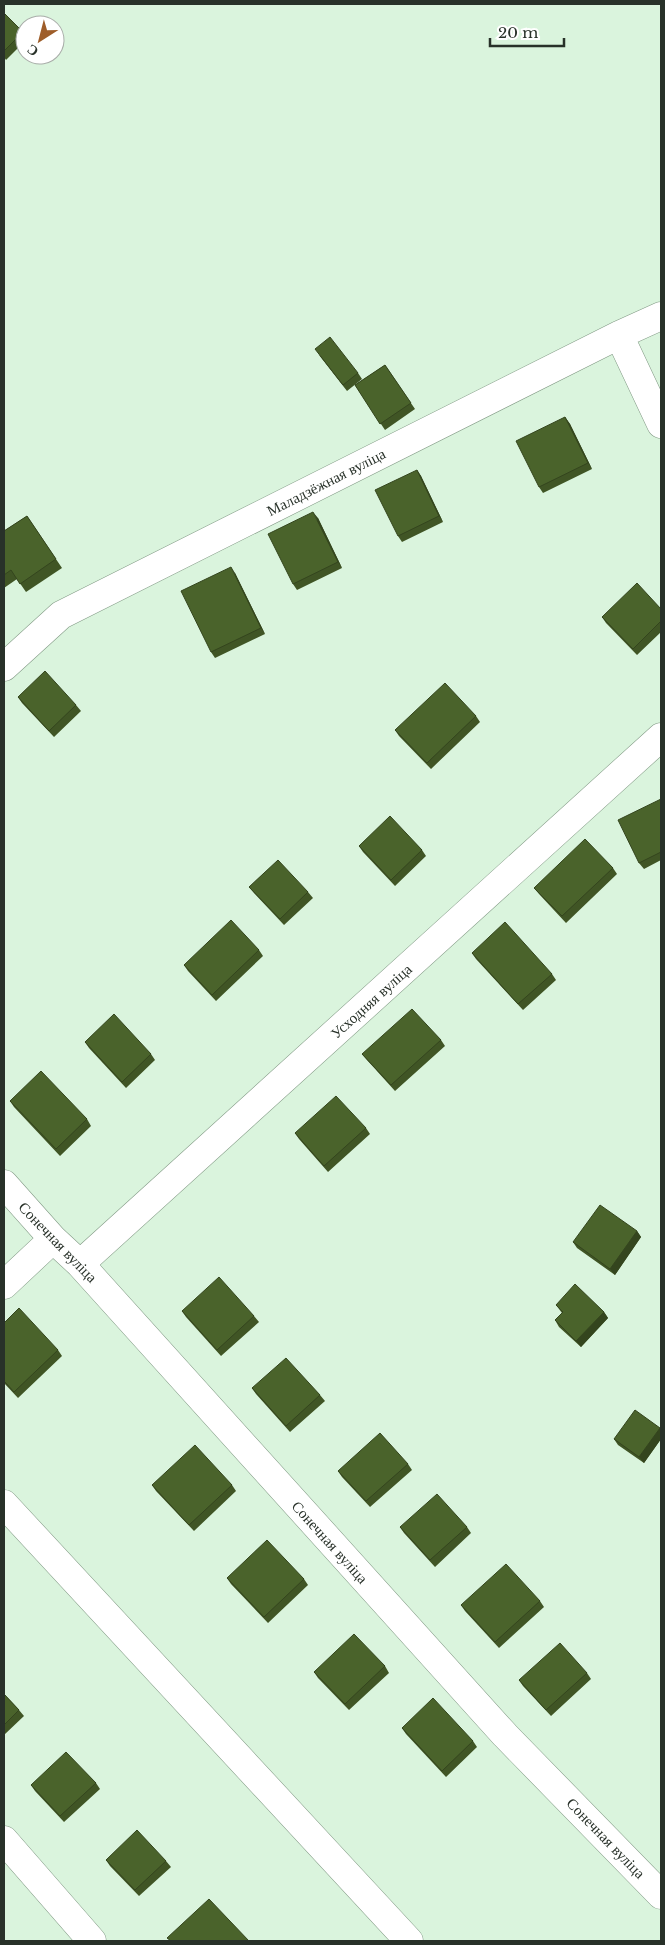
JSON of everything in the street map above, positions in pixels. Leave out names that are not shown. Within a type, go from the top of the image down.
[{"type":"street","name":"Маладзёжная вуліца","points":[[4,667],[61,615],[661,316]]},
{"type":"street","points":[[620,335],[661,424]]},
{"type":"street","name":"Усходняя вуліца","points":[[80,1264],[661,737]]},
{"type":"street","name":"Сонечная вуліца","points":[[4,1184],[53,1239],[80,1264],[505,1735],[661,1895]]},
{"type":"street","points":[[4,1286],[53,1239]]},
{"type":"street","points":[[4,1504],[409,1941]]},
{"type":"street","points":[[4,1840],[92,1941]]},
{"type":"building","points":[[4,13],[15,24],[15,40],[4,51]]},
{"type":"building","points":[[330,337],[358,373],[343,385],[315,349]]},
{"type":"building","points":[[385,365],[411,403],[380,424],[355,385]]},
{"type":"building","points":[[565,417],[588,463],[539,487],[516,441]]},
{"type":"building","points":[[417,470],[439,516],[398,536],[375,490]]},
{"type":"building","points":[[313,512],[338,562],[293,584],[268,534]]},
{"type":"building","points":[[27,516],[56,559],[20,584],[11,570],[4,575],[4,531]]},
{"type":"building","points":[[231,567],[261,628],[211,652],[181,591]]},
{"type":"building","points":[[637,583],[661,609],[661,621],[633,649],[602,617]]},
{"type":"building","points":[[45,671],[76,705],[49,731],[18,697]]},
{"type":"building","points":[[445,683],[476,716],[427,763],[395,730]]},
{"type":"building","points":[[661,799],[661,852],[639,863],[618,820]]},
{"type":"building","points":[[390,816],[422,850],[391,880],[359,846]]},
{"type":"building","points":[[585,839],[613,868],[562,916],[534,888]]},
{"type":"building","points":[[278,860],[308,892],[280,919],[249,887]]},
{"type":"building","points":[[231,920],[259,950],[212,995],[184,965]]},
{"type":"building","points":[[505,922],[552,974],[518,1004],[472,953]]},
{"type":"building","points":[[412,1009],[441,1040],[391,1085],[362,1054]]},
{"type":"building","points":[[114,1014],[151,1054],[122,1082],[85,1042]]},
{"type":"building","points":[[41,1071],[87,1119],[56,1149],[10,1101]]},
{"type":"building","points":[[336,1096],[366,1128],[324,1166],[295,1133]]},
{"type":"building","points":[[600,1205],[637,1231],[610,1269],[573,1242]]},
{"type":"building","points":[[219,1277],[254,1316],[217,1350],[182,1311]]},
{"type":"building","points":[[575,1284],[604,1312],[576,1341],[555,1320],[563,1312],[556,1305]]},
{"type":"building","points":[[19,1308],[58,1350],[14,1392],[4,1381],[4,1323]]},
{"type":"building","points":[[286,1358],[320,1395],[286,1426],[252,1388]]},
{"type":"building","points":[[635,1410],[660,1428],[639,1457],[614,1439]]},
{"type":"building","points":[[380,1433],[408,1464],[366,1501],[338,1471]]},
{"type":"building","points":[[195,1445],[232,1485],[189,1525],[152,1485]]},
{"type":"building","points":[[437,1494],[467,1527],[430,1560],[400,1527]]},
{"type":"building","points":[[267,1540],[304,1579],[264,1617],[227,1578]]},
{"type":"building","points":[[506,1564],[540,1601],[495,1642],[461,1605]]},
{"type":"building","points":[[354,1634],[385,1666],[345,1704],[314,1672]]},
{"type":"building","points":[[560,1643],[587,1673],[546,1710],[519,1680]]},
{"type":"building","points":[[4,1694],[19,1710],[4,1725]]},
{"type":"building","points":[[433,1698],[473,1741],[442,1771],[402,1728]]},
{"type":"building","points":[[66,1752],[96,1783],[60,1816],[31,1785]]},
{"type":"building","points":[[137,1830],[166,1861],[135,1890],[106,1860]]},
{"type":"building","points":[[209,1899],[249,1941],[171,1941],[167,1938]]}]
